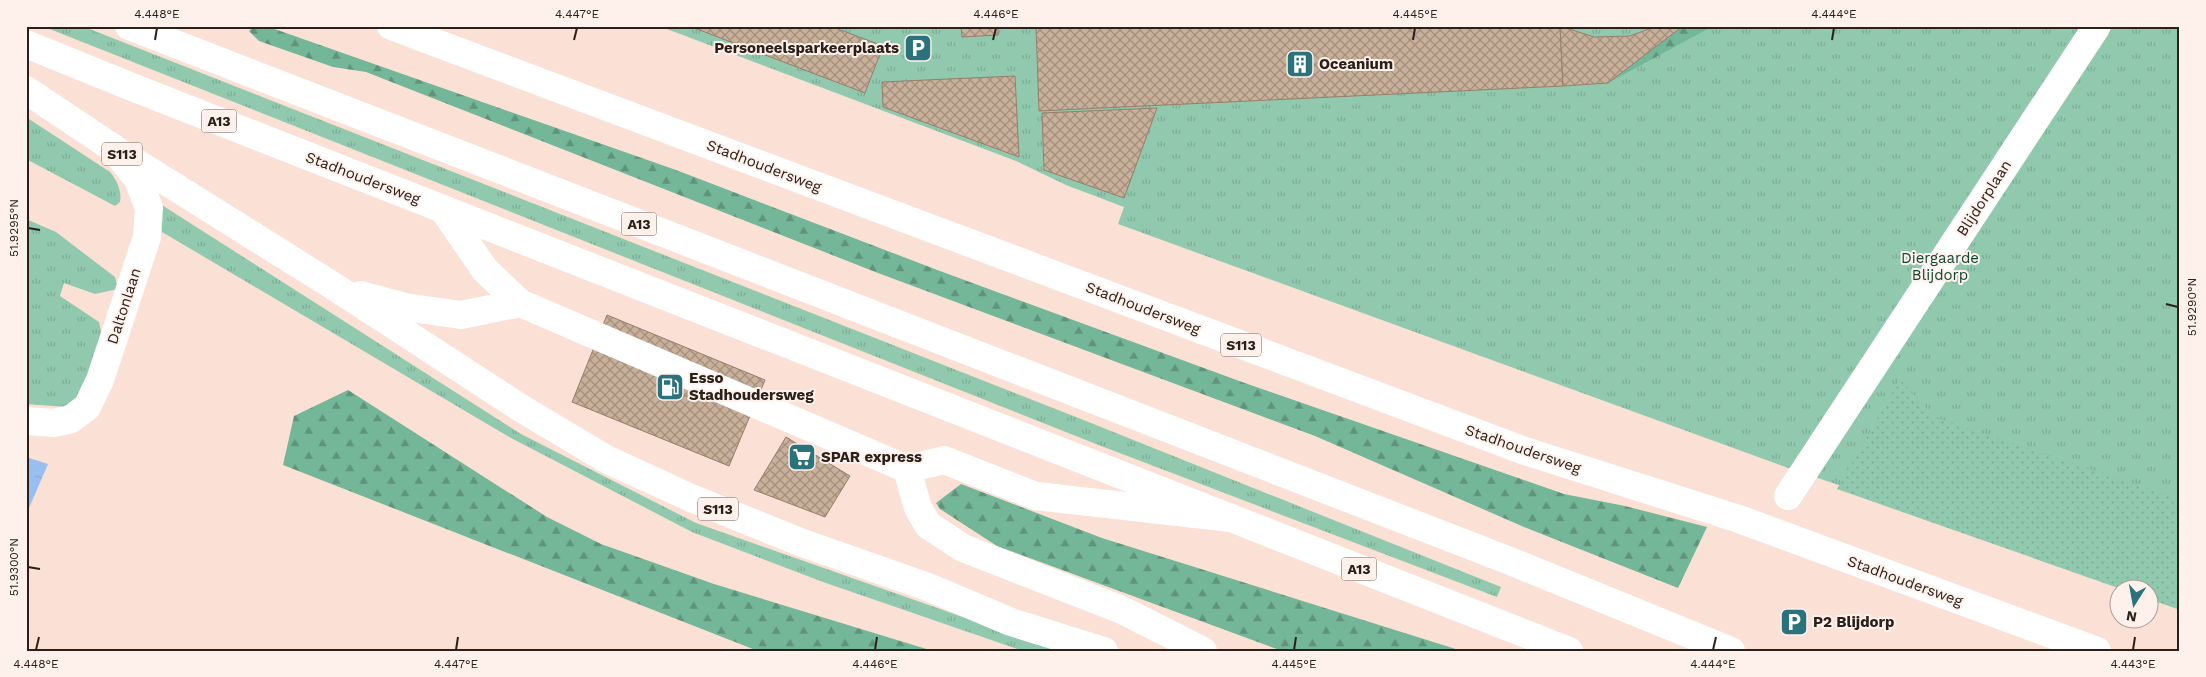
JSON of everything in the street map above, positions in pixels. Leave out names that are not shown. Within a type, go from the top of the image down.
[{"type":"main road","name":"A13","points":[[128,26],[1510,561],[1731,651]]},
{"type":"main road","name":"Stadhoudersweg","points":[[391,26],[1522,450],[1739,519],[1889,576],[2097,651]]},
{"type":"main road","name":"Blijdorplaan","points":[[1788,496],[2097,26]]},
{"type":"main road","name":"Stadhoudersweg","points":[[26,44],[1231,518]]},
{"type":"main road","name":"S113","points":[[26,90],[112,148],[338,289],[519,407],[606,459],[691,498],[800,542],[928,587],[1011,622],[1104,651]]},
{"type":"main road","name":"Daltonlaan","points":[[26,421],[54,423],[71,419],[87,407],[100,380],[147,236],[149,208],[138,179],[112,148]]},
{"type":"main road","points":[[443,209],[485,270],[520,303],[907,469],[918,508],[928,525],[963,548],[1122,610],[1202,651]]},
{"type":"main road","points":[[338,289],[405,307],[461,315],[520,303]]},
{"type":"main road","name":"A13","points":[[907,469],[944,460],[1036,496],[1231,518],[1569,651]]},
{"type":"green space","points":[[42,26],[82,26],[1081,419],[1501,587],[1497,597],[1096,444]]},
{"type":"green space","points":[[254,26],[266,26],[676,170],[940,271],[1242,382],[1564,494],[1625,506],[1707,527],[1678,588],[1524,527],[1315,436],[878,273],[366,72],[333,67],[259,41],[249,31]]},
{"type":"green space","name":"Diergaarde Blijdorp","points":[[659,26],[2180,26],[2180,600],[2158,593],[2158,580],[2121,580],[1788,468],[1118,224],[1124,207],[1066,185],[1016,161]]},
{"type":"green space","points":[[1683,26],[1713,26],[1608,83]]},
{"type":"green space","points":[[26,117],[110,172],[118,186],[120,202],[115,206],[26,159]]},
{"type":"green space","points":[[154,200],[521,434],[696,523],[960,616],[1066,651],[1023,651],[823,582],[692,532],[511,438],[162,232]]},
{"type":"green space","points":[[26,219],[56,232],[115,277],[118,289],[95,294],[64,283],[60,296],[99,322],[102,336],[83,394],[67,407],[26,404]]},
{"type":"green space","points":[[1900,379],[1934,417],[2180,499],[2180,610],[2158,602],[2158,580],[2108,580],[2108,584],[1837,489]]},
{"type":"green space","points":[[348,390],[547,517],[601,544],[714,584],[933,651],[758,651],[283,465],[294,416]]},
{"type":"green space","points":[[961,484],[1102,538],[1462,651],[1282,651],[997,546],[940,509],[936,503]]},
{"type":"water","points":[[26,457],[48,464],[26,515]]},
{"type":"building","points":[[689,26],[830,26],[883,46],[865,93]]},
{"type":"building","points":[[961,26],[998,26],[998,35],[962,37]]},
{"type":"building","name":"Oceanium","points":[[1036,26],[1560,26],[1563,86],[1039,111]]},
{"type":"building","points":[[1560,26],[1594,37],[1630,36],[1657,26],[1683,26],[1608,83],[1563,86]]},
{"type":"building","points":[[1015,76],[1019,157],[883,107],[882,82]]},
{"type":"building","points":[[1157,108],[1124,198],[1044,170],[1042,113]]},
{"type":"building","points":[[607,315],[765,380],[729,466],[572,402]]},
{"type":"building","points":[[786,437],[850,476],[825,517],[754,490]]},
{"type":"place","name":"Personeelsparkeerplaats","points":[[918,48]]},
{"type":"place","name":"Oceanium","points":[[1300,64]]},
{"type":"place","name":"Esso Stadhoudersweg","points":[[670,387]]},
{"type":"place","name":"SPAR express","points":[[802,457]]},
{"type":"place","name":"P2 Blijdorp","points":[[1794,622]]}]
